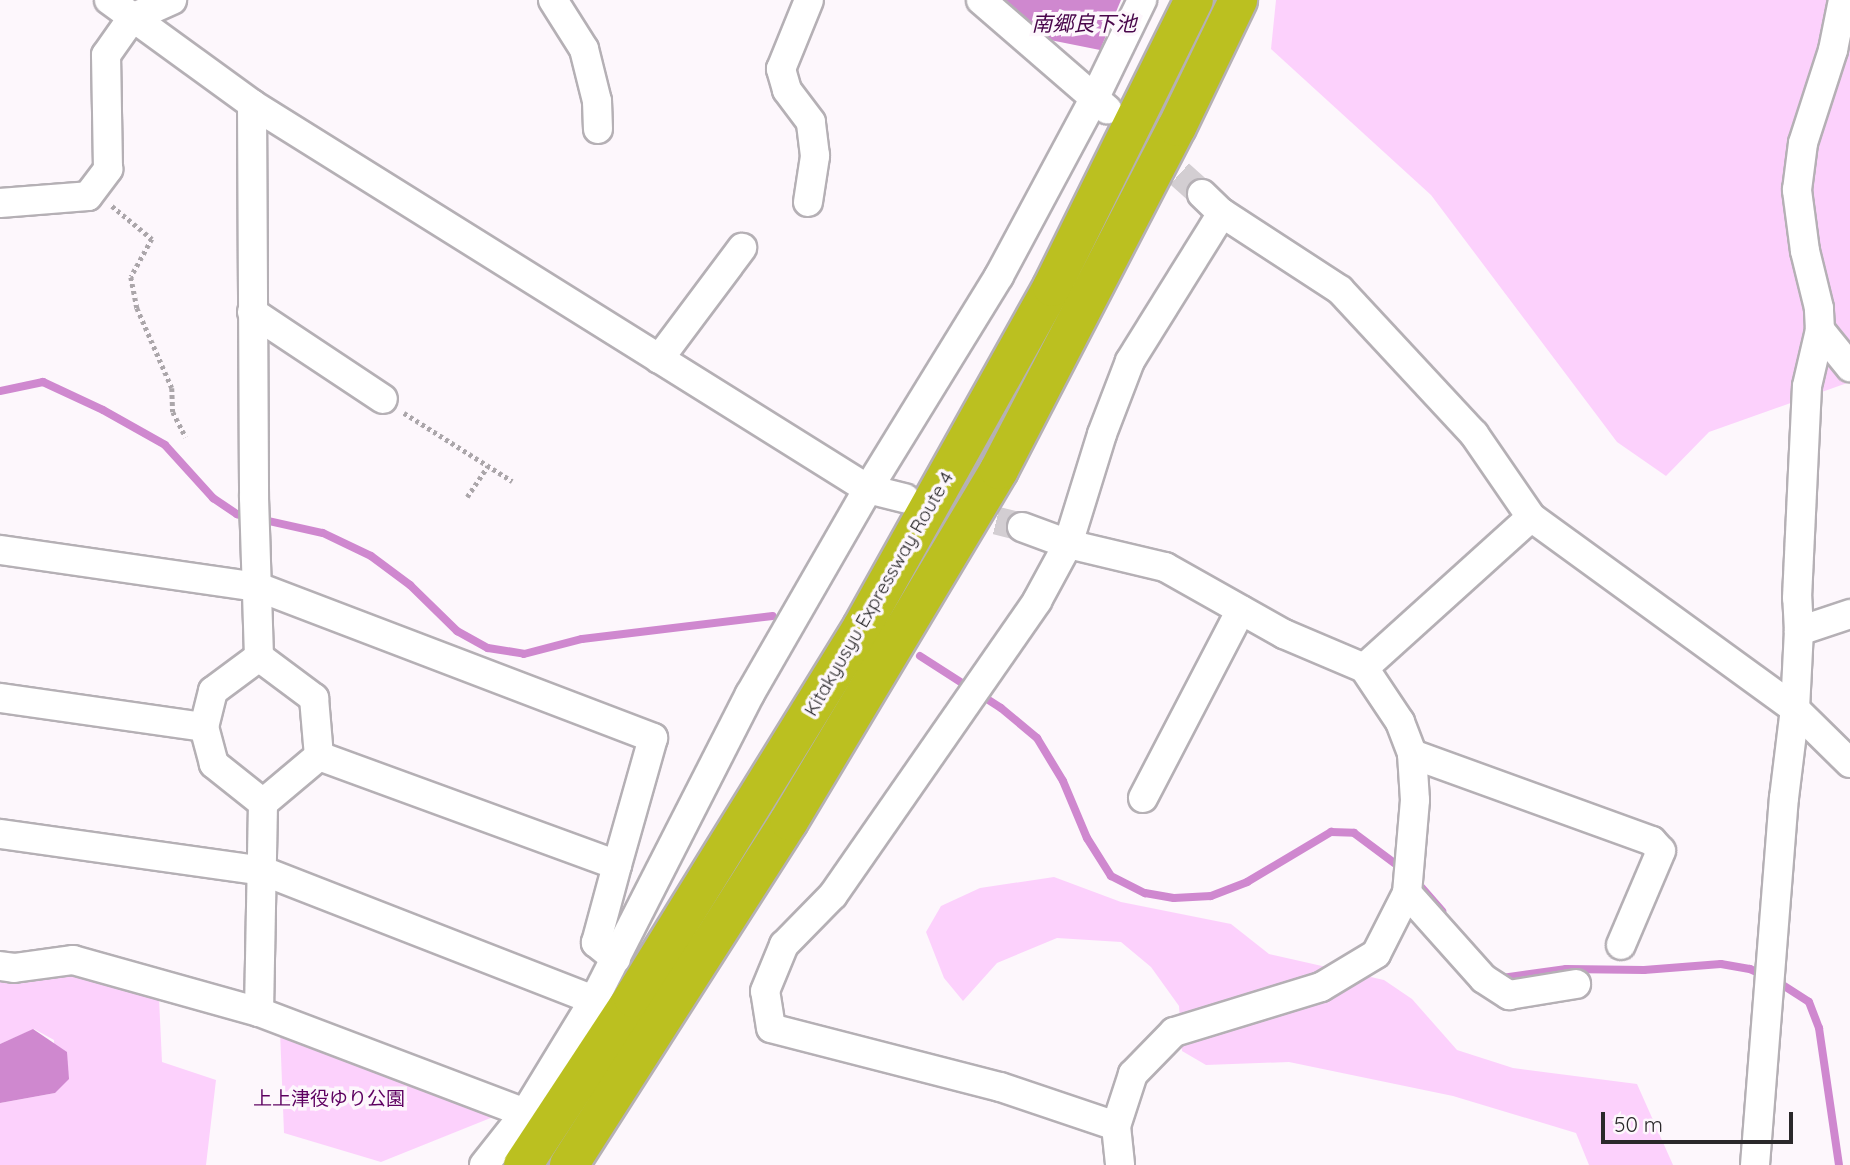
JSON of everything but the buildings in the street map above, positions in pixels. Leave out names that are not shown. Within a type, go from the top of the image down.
[{"type":"highway","name":"Kitakyusyu Expressway Route 4","points":[[523,1165],[633,998],[862,627],[1052,287],[1194,0]]},
{"type":"highway","name":"Kitakyusyu Expressway Route 4","points":[[569,1165],[789,821],[999,470],[1165,151],[1238,0]]},
{"type":"street","points":[[109,0],[252,104],[659,359],[867,489],[905,498]]},
{"type":"street","points":[[0,203],[88,196],[108,169],[106,55],[132,18],[172,0]]},
{"type":"street","points":[[553,0],[584,49],[597,101],[598,129]]},
{"type":"street","points":[[808,202],[815,156],[811,122],[787,90],[781,69],[809,0]]},
{"type":"street","points":[[981,0],[1101,103]]},
{"type":"street","points":[[484,1165],[525,1113],[594,1000],[750,694],[867,489],[999,276],[1101,103],[1142,0]]},
{"type":"street","points":[[1755,1165],[1784,797],[1795,709],[1799,631],[1797,598],[1807,386],[1820,330],[1819,308],[1805,251],[1797,190],[1803,143],[1833,50],[1843,0]]},
{"type":"street","points":[[252,104],[254,498],[259,657]]},
{"type":"street","points":[[1116,1126],[1000,1087],[771,1028],[765,991],[784,945],[833,895],[971,700],[1037,601],[1068,544],[1102,434],[1130,361],[1212,203],[1340,290],[1474,434],[1531,517],[1795,709],[1850,763]]},
{"type":"street","points":[[659,359],[742,248]]},
{"type":"street","points":[[252,312],[383,399]]},
{"type":"street","points":[[1820,330],[1850,367]]},
{"type":"street","points":[[1364,668],[1531,517]]},
{"type":"street","points":[[1022,527],[1068,544],[1164,567],[1284,634],[1364,668],[1400,722],[1412,754],[1415,800],[1408,888],[1376,954],[1321,987],[1174,1032],[1133,1074],[1116,1126],[1121,1165]]},
{"type":"street","points":[[0,550],[258,587],[653,738],[596,943],[616,959]]},
{"type":"street","points":[[1143,798],[1241,610]]},
{"type":"street","points":[[1799,631],[1850,614]]},
{"type":"street","points":[[259,657],[213,691],[204,727],[214,764],[263,803]]},
{"type":"street","points":[[259,657],[314,698],[319,756]]},
{"type":"street","points":[[0,698],[204,727]]},
{"type":"street","points":[[1412,754],[1652,841],[1661,851],[1621,945]]},
{"type":"street","points":[[319,756],[617,865]]},
{"type":"street","points":[[259,1012],[263,803],[319,756]]},
{"type":"street","points":[[0,834],[263,872],[594,1000]]},
{"type":"street","points":[[1408,888],[1484,979],[1509,995],[1576,984]]},
{"type":"street","points":[[0,966],[14,968],[73,960],[259,1012],[525,1113]]},
{"type":"path","points":[[92,190],[152,239],[131,277],[137,308],[172,388],[173,412],[186,437]]},
{"type":"path","points":[[383,399],[512,481]]},
{"type":"path","points":[[467,497],[488,466]]},
{"type":"green space","points":[[1276,0],[1850,0],[1850,382],[1709,432],[1666,476],[1617,442],[1431,195],[1271,49]]},
{"type":"green space","points":[[1054,877],[1121,902],[1231,924],[1269,954],[1384,980],[1412,999],[1457,1050],[1513,1068],[1637,1084],[1673,1165],[1589,1165],[1576,1133],[1453,1096],[1289,1062],[1206,1065],[1182,1051],[1179,1006],[1151,967],[1121,942],[1057,938],[997,963],[963,1001],[944,978],[926,932],[941,906],[980,888]]},
{"type":"green space","points":[[72,972],[159,998],[162,1062],[216,1080],[206,1165],[0,1165],[0,1103],[55,1093],[54,1040],[34,1029],[0,1044],[0,979]]},
{"type":"green space","name":"上上津役ゆり公園","points":[[280,1031],[498,1115],[381,1162],[284,1133]]},
{"type":"water","name":"南郷良下池","points":[[994,0],[1121,0],[1100,50],[1050,40]]},
{"type":"water","points":[[33,1029],[67,1052],[69,1079],[55,1093],[0,1103],[0,1044]]},
{"type":"waterway","points":[[0,391],[43,382],[103,410],[165,445],[213,498],[237,514],[323,533],[371,556],[410,585],[457,631],[488,648],[524,654],[582,639],[773,616]]},
{"type":"waterway","points":[[920,656],[1001,708],[1037,738],[1063,781],[1087,838],[1111,876],[1145,893],[1174,898],[1211,896],[1247,882],[1331,832],[1354,833],[1401,868]]},
{"type":"waterway","points":[[1416,881],[1442,911]]},
{"type":"waterway","points":[[1500,975],[1502,978],[1566,969],[1644,970],[1721,964],[1750,969],[1763,975]]},
{"type":"waterway","points":[[1775,980],[1809,1002],[1819,1028],[1839,1165]]},
{"type":"tunnel","points":[[1117,118],[1202,194]]},
{"type":"tunnel","points":[[915,500],[1022,527]]}]
